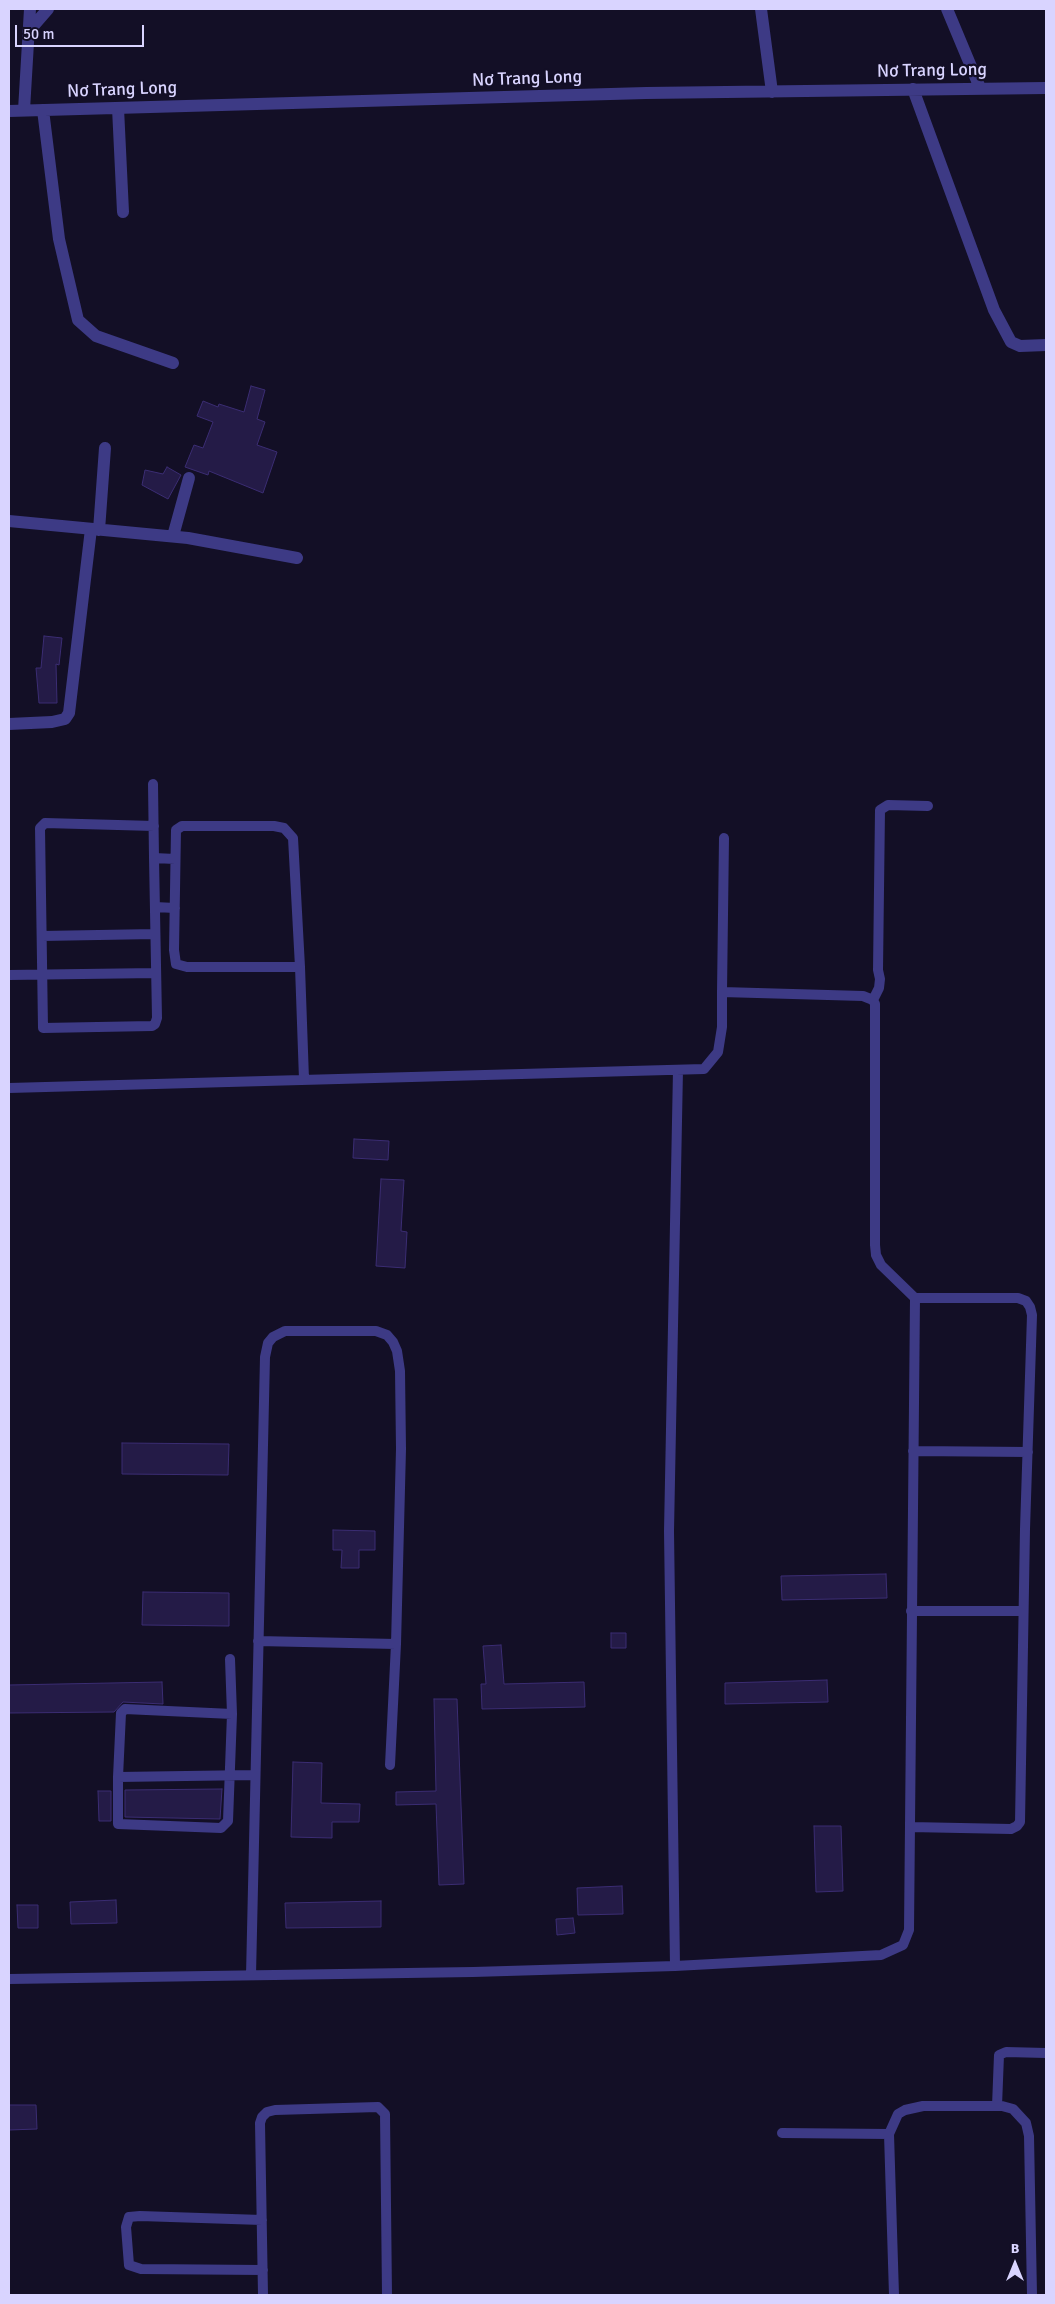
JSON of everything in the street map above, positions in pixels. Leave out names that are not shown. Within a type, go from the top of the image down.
[{"type":"street","points":[[28,32],[48,9]]},
{"type":"street","points":[[761,9],[772,92]]},
{"type":"street","points":[[947,9],[980,88]]},
{"type":"street","points":[[24,110],[28,11]]},
{"type":"street","name":"Nơ Trang Long","points":[[9,111],[772,92],[1046,88]]},
{"type":"street","points":[[913,89],[994,310],[1014,346],[1046,345]]},
{"type":"street","points":[[118,108],[124,212]]},
{"type":"street","points":[[43,110],[59,239],[78,320],[96,336],[172,363]]},
{"type":"street","points":[[9,724],[52,722],[66,719],[69,713],[105,448]]},
{"type":"street","points":[[173,536],[189,478]]},
{"type":"street","points":[[9,521],[173,536],[239,546],[298,558]]},
{"type":"lane","points":[[153,784],[154,826],[155,934],[157,1018],[152,1026],[49,1030],[43,1028],[40,828],[45,823],[154,826]]},
{"type":"lane","points":[[910,1827],[1011,1829],[1020,1822],[1023,1611],[1032,1315],[1030,1306],[1026,1301],[1018,1298],[915,1298],[881,1265],[876,1255],[875,1004],[873,1000],[879,988],[880,979],[878,970],[880,810],[888,805],[928,806]]},
{"type":"lane","points":[[300,967],[187,967],[176,964],[176,830],[182,826],[274,826],[284,828],[290,832],[293,838],[300,967],[304,1079]]},
{"type":"lane","points":[[9,1088],[704,1069],[718,1052],[722,1027],[724,838]]},
{"type":"lane","points":[[154,858],[175,859]]},
{"type":"lane","points":[[155,908],[175,908]]},
{"type":"lane","points":[[42,936],[155,934]]},
{"type":"lane","points":[[156,956],[175,957]]},
{"type":"lane","points":[[9,975],[156,973]]},
{"type":"lane","points":[[722,992],[863,996],[873,1000]]},
{"type":"lane","points":[[675,1966],[669,1531],[678,1070]]},
{"type":"lane","points":[[9,1979],[464,1972],[675,1966],[881,1955],[903,1945],[908,1930],[910,1827],[915,1298]]},
{"type":"lane","points":[[251,1976],[254,1775],[265,1357],[268,1343],[274,1337],[285,1332],[328,1330],[376,1332],[387,1335],[397,1351],[400,1371],[401,1449],[396,1644],[390,1765]]},
{"type":"lane","points":[[913,1451],[1028,1452]]},
{"type":"lane","points":[[911,1611],[1023,1611]]},
{"type":"lane","points":[[258,1641],[396,1644]]},
{"type":"lane","points":[[230,1659],[232,1714],[228,1821],[221,1828],[118,1824],[121,1713],[125,1709],[232,1714]]},
{"type":"lane","points":[[118,1777],[254,1775]]},
{"type":"lane","points":[[997,2106],[999,2055],[1006,2052],[1046,2053]]},
{"type":"lane","points":[[894,2295],[889,2134],[898,2114],[914,2107],[997,2106],[1013,2109],[1020,2114],[1026,2122],[1029,2136],[1032,2295]]},
{"type":"lane","points":[[263,2295],[260,2123],[262,2116],[266,2112],[275,2110],[378,2107],[385,2114],[387,2295]]},
{"type":"lane","points":[[782,2133],[889,2134]]},
{"type":"lane","points":[[262,2220],[140,2216],[129,2217],[126,2227],[129,2265],[141,2269],[263,2270]]},
{"type":"building","points":[[251,386],[265,390],[257,419],[265,422],[257,445],[277,452],[263,493],[209,471],[208,475],[185,467],[194,445],[203,448],[213,422],[197,416],[203,401],[218,407],[219,404],[244,412]]},
{"type":"building","points":[[167,467],[181,475],[168,499],[142,485],[145,470],[163,474]]},
{"type":"building","points":[[44,636],[62,638],[59,665],[56,664],[57,703],[39,703],[36,668],[41,668]]},
{"type":"building","points":[[354,1139],[389,1141],[388,1160],[353,1158]]},
{"type":"building","points":[[381,1179],[404,1180],[401,1231],[407,1232],[405,1268],[376,1266]]},
{"type":"building","points":[[122,1443],[229,1444],[228,1475],[122,1474]]},
{"type":"building","points":[[333,1530],[375,1531],[375,1550],[359,1550],[359,1568],[341,1568],[342,1550],[333,1550]]},
{"type":"building","points":[[886,1574],[887,1598],[782,1600],[781,1576]]},
{"type":"building","points":[[143,1592],[229,1593],[229,1626],[142,1625]]},
{"type":"building","points":[[611,1633],[626,1633],[626,1648],[611,1648]]},
{"type":"building","points":[[501,1645],[504,1684],[584,1682],[585,1707],[482,1709],[481,1684],[486,1684],[483,1646]]},
{"type":"building","points":[[827,1680],[828,1702],[725,1704],[725,1683]]},
{"type":"building","points":[[162,1682],[163,1704],[123,1702],[114,1712],[9,1713],[9,1685]]},
{"type":"building","points":[[434,1699],[457,1699],[464,1884],[439,1885],[436,1804],[396,1805],[396,1792],[436,1791]]},
{"type":"building","points":[[293,1762],[322,1763],[321,1803],[360,1804],[359,1822],[332,1822],[332,1838],[291,1837]]},
{"type":"building","points":[[222,1789],[220,1819],[125,1817],[125,1790]]},
{"type":"building","points":[[98,1791],[111,1791],[111,1821],[99,1821]]},
{"type":"building","points":[[814,1826],[841,1826],[843,1891],[816,1892]]},
{"type":"building","points":[[622,1886],[623,1914],[578,1915],[577,1888]]},
{"type":"building","points":[[116,1900],[117,1923],[71,1924],[70,1902]]},
{"type":"building","points":[[381,1901],[381,1927],[286,1928],[285,1903]]},
{"type":"building","points":[[17,1905],[38,1905],[38,1928],[18,1928]]},
{"type":"building","points":[[573,1918],[575,1933],[557,1935],[556,1919]]},
{"type":"building","points":[[9,2105],[36,2105],[37,2129],[9,2130]]}]
